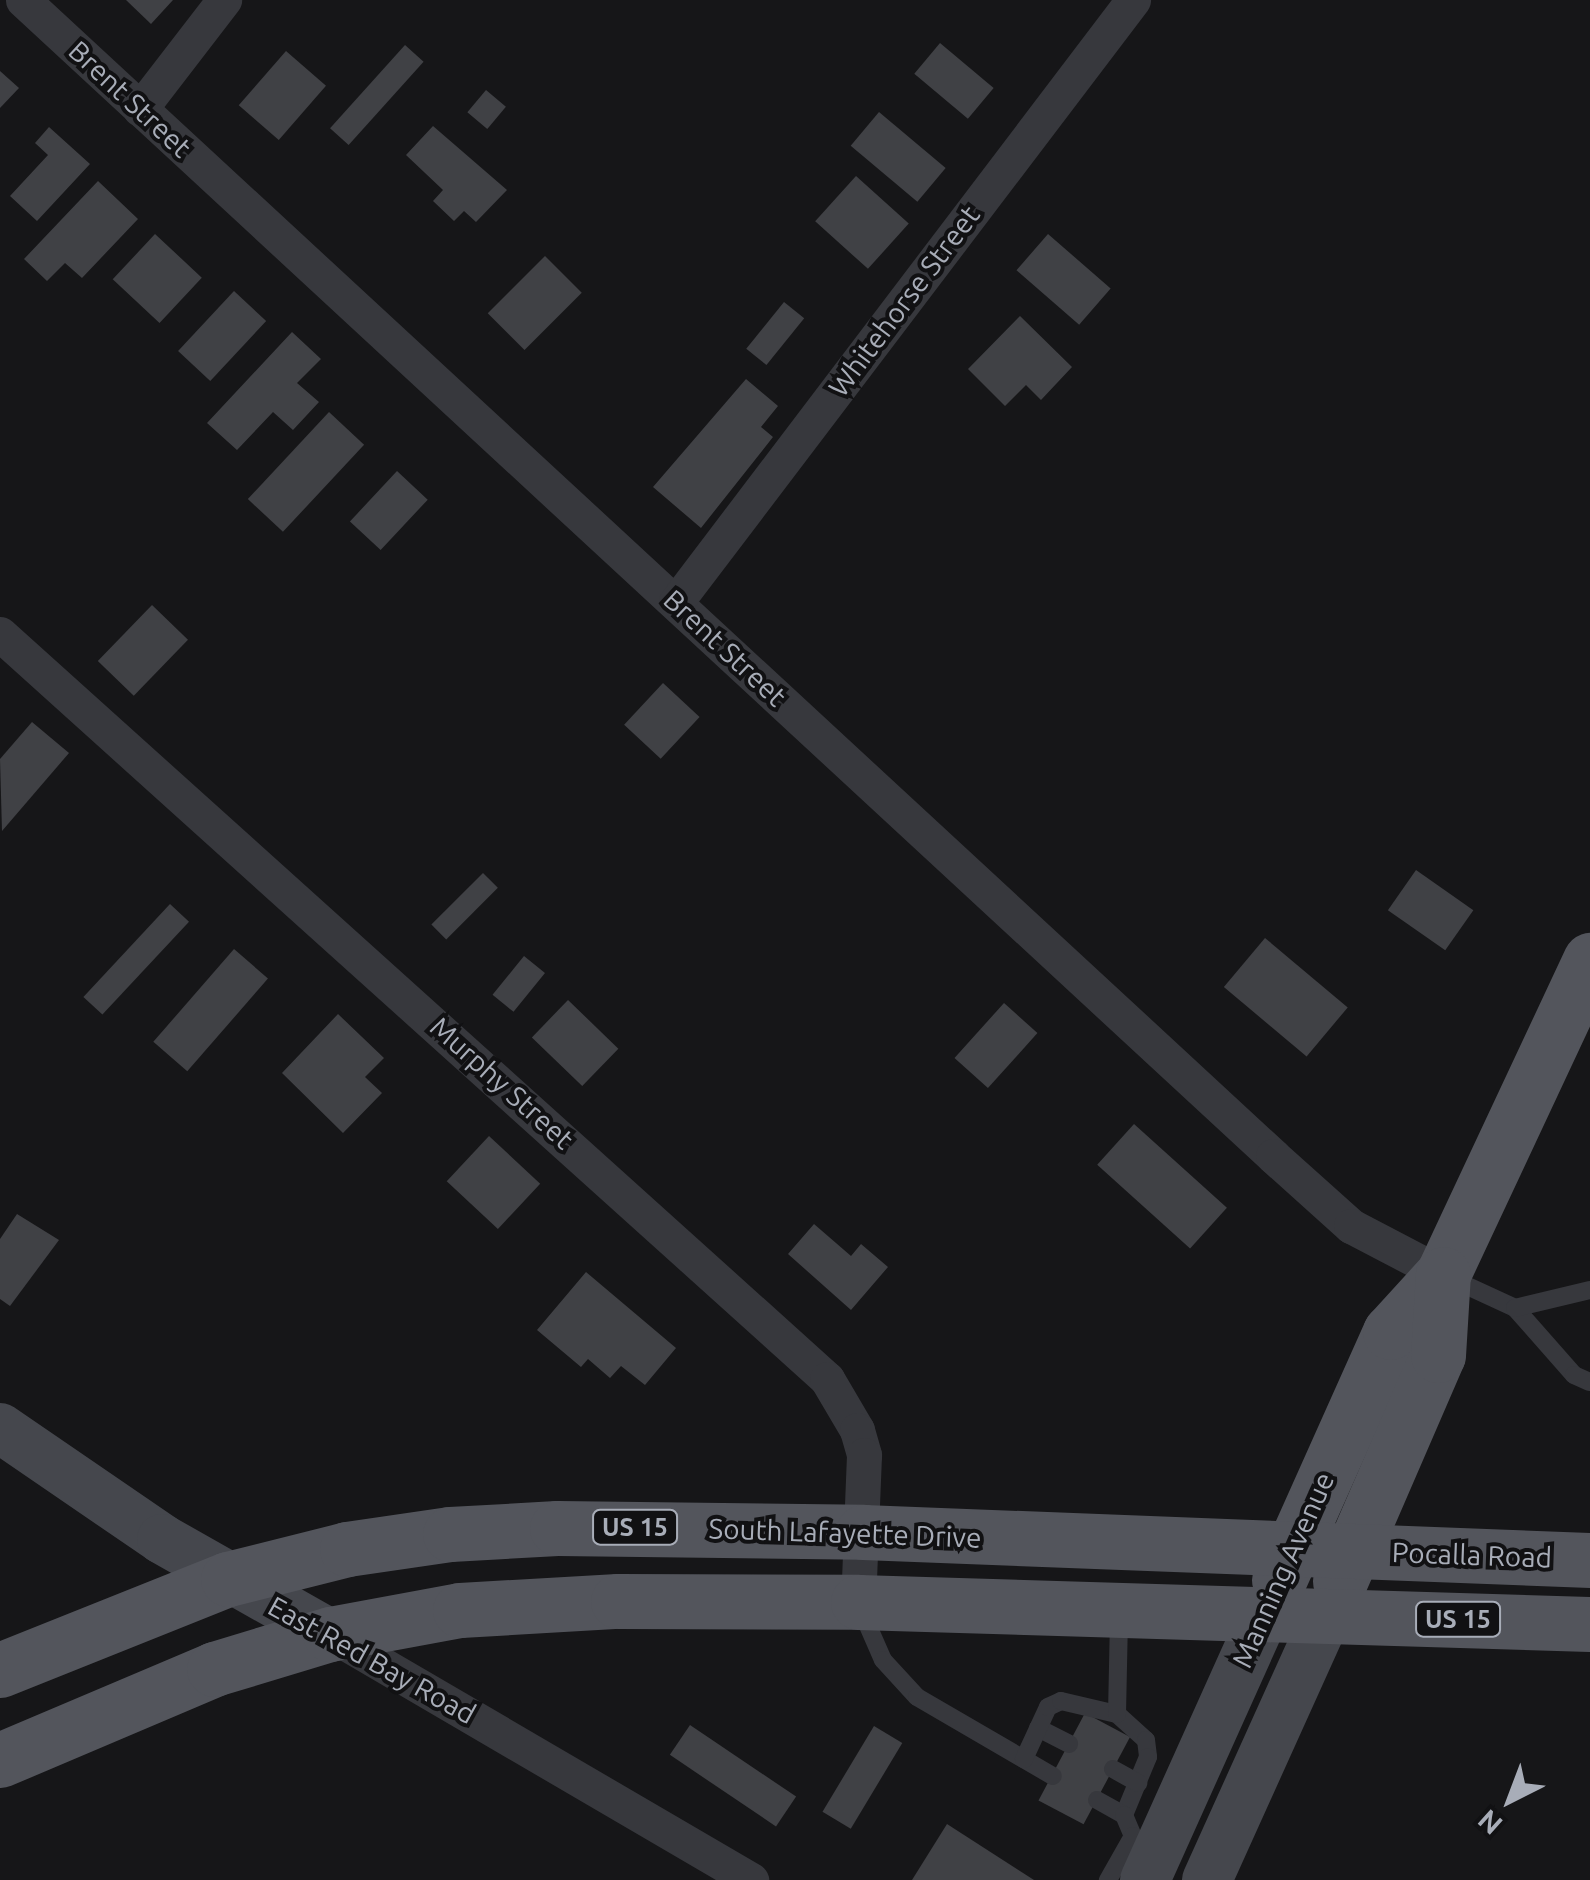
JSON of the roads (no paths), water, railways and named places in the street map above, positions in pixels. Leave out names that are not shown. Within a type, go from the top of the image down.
[{"type":"main road","name":"Manning Avenue","points":[[1145,1880],[1170,1768],[1264,1615],[1390,1332],[1443,1274],[1585,983]]},
{"type":"main road","name":"Manning Avenue","points":[[1207,1880],[1438,1355],[1443,1274]]},
{"type":"main road","name":"East Red Bay Road","points":[[0,1428],[228,1580],[330,1634]]},
{"type":"main road","name":"South Lafayette Drive","points":[[0,1670],[228,1580],[347,1549],[450,1534],[557,1528],[863,1532],[1353,1550]]},
{"type":"main road","name":"Pocalla Road","points":[[1353,1550],[1590,1560]]},
{"type":"main road","name":"US 15","points":[[0,1760],[142,1697],[330,1634],[393,1620],[531,1605],[858,1602],[1590,1624]]},
{"type":"street","name":"Brent Street","points":[[22,0],[1352,1226],[1443,1274]]},
{"type":"street","points":[[140,109],[224,0]]},
{"type":"street","name":"Whitehorse Street","points":[[676,602],[1133,0]]},
{"type":"street","name":"Murphy Street","points":[[0,634],[806,1355],[858,1430],[866,1478],[858,1602]]},
{"type":"street","name":"East Red Bay Road","points":[[330,1634],[750,1880]]},
{"type":"lane","points":[[1443,1274],[1515,1308],[1574,1375],[1590,1382]]},
{"type":"lane","points":[[1515,1308],[1590,1290]]},
{"type":"lane","points":[[858,1602],[884,1660],[917,1698],[1052,1776]]},
{"type":"lane","points":[[1116,1714],[1120,1609]]},
{"type":"lane","points":[[1024,1758],[1048,1707],[1061,1701],[1116,1714],[1170,1768],[1138,1783],[1124,1815]]},
{"type":"lane","points":[[1038,1728],[1069,1744]]},
{"type":"lane","points":[[1113,1769],[1138,1783]]},
{"type":"lane","points":[[1097,1800],[1124,1815],[1132,1836],[1108,1880]]}]
